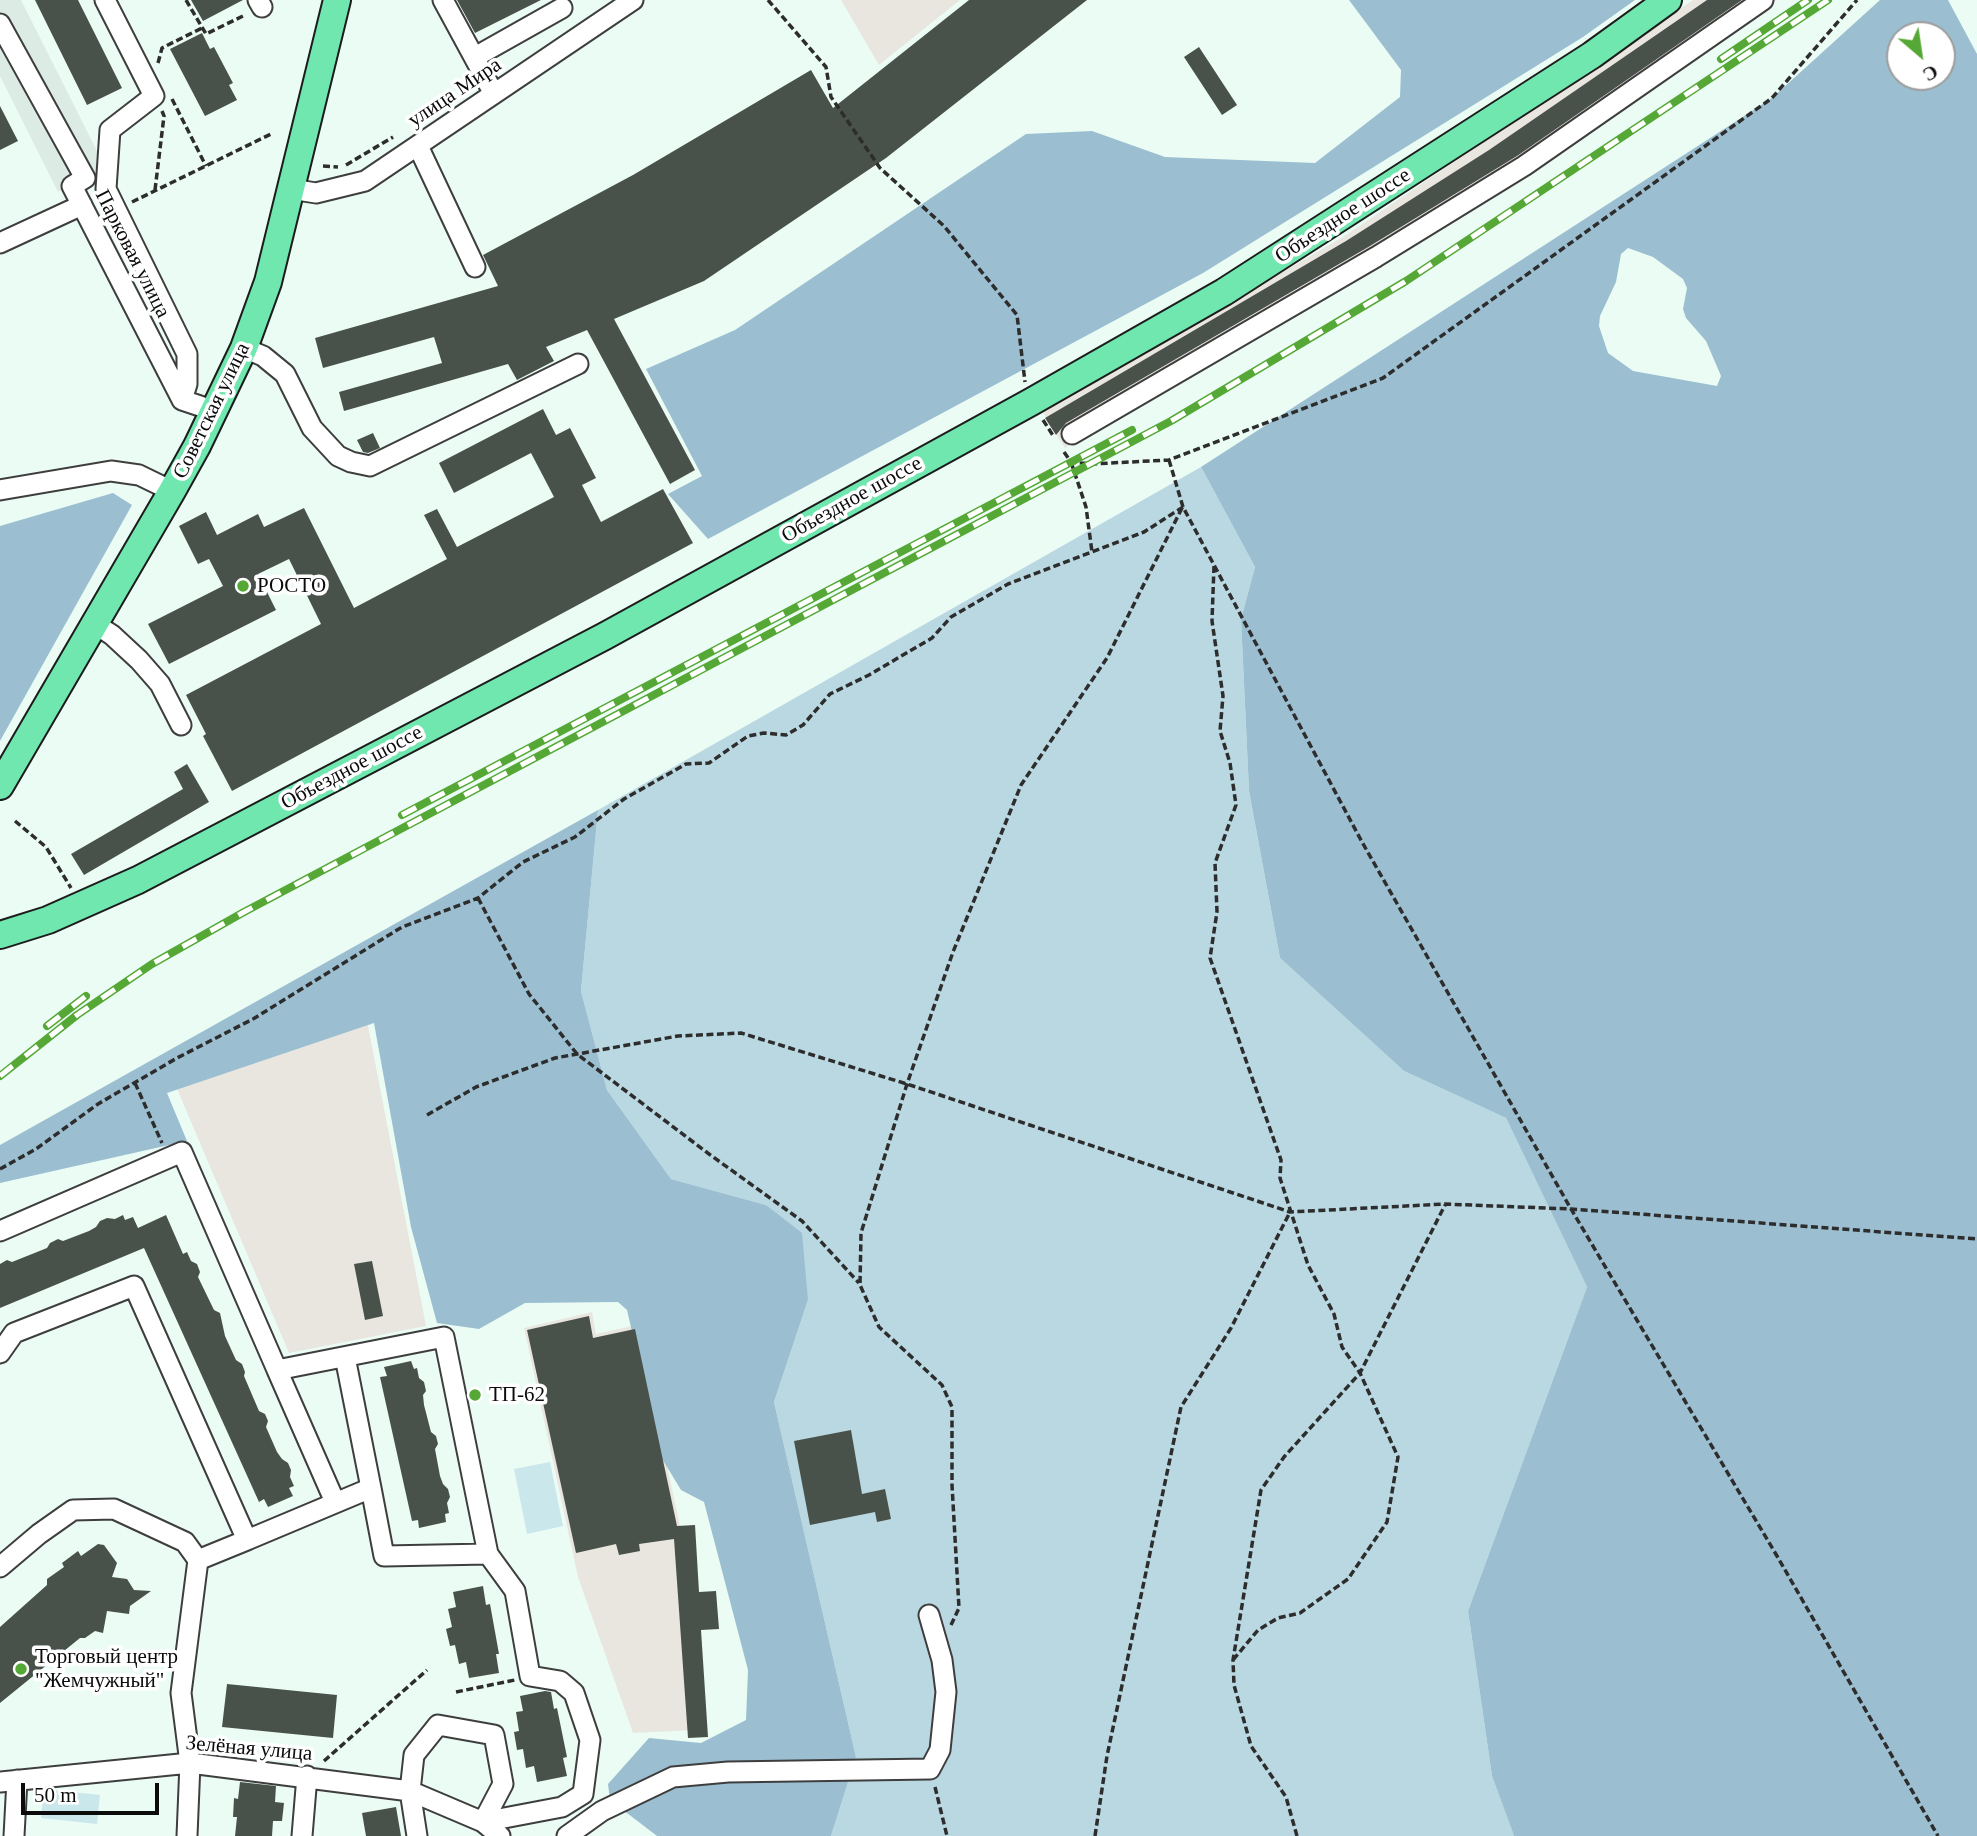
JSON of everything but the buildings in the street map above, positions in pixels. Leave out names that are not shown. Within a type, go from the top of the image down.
[{"type":"main road","name":"Советская улица","points":[[0,786],[172,491],[215,411],[244,348],[268,282],[337,0]]},
{"type":"main road","name":"Объездное шоссе","points":[[0,935],[48,920],[138,880],[605,636],[1031,402],[1224,292],[1592,55],[1668,0]]},
{"type":"street","points":[[105,0],[154,96]]},
{"type":"street","points":[[443,0],[494,94]]},
{"type":"street","name":"улица Мира","points":[[291,189],[316,194],[365,181],[633,0]]},
{"type":"street","points":[[1072,433],[1376,257],[1524,166],[1763,0]]},
{"type":"street","points":[[475,57],[562,8]]},
{"type":"street","name":"Парковая улица","points":[[0,24],[85,178],[72,186],[182,400]]},
{"type":"street","name":"Парковая улица","points":[[154,96],[110,130],[106,189],[187,354],[187,384],[182,400]]},
{"type":"street","points":[[418,146],[441,183],[475,267]]},
{"type":"street","points":[[0,243],[82,205]]},
{"type":"street","points":[[244,348],[262,356],[285,374],[312,428],[338,456],[370,466],[578,364]]},
{"type":"street","points":[[182,400],[215,411]]},
{"type":"street","points":[[0,490],[111,471],[139,475],[172,491]]},
{"type":"street","points":[[95,624],[130,652],[160,684],[181,725]]},
{"type":"street","points":[[0,1231],[182,1152],[335,1502]]},
{"type":"street","points":[[0,1353],[14,1333],[134,1286],[247,1540]]},
{"type":"street","points":[[277,1370],[444,1337],[488,1554],[515,1591],[530,1676],[559,1681],[575,1693],[590,1740],[583,1794],[562,1807],[483,1822]]},
{"type":"street","points":[[345,1357],[384,1556],[488,1554]]},
{"type":"street","points":[[198,1560],[371,1488]]},
{"type":"street","points":[[0,1567],[73,1510],[114,1509],[185,1542],[198,1560],[181,1693],[190,1763],[187,1836]]},
{"type":"street","points":[[567,1836],[602,1811],[673,1777],[728,1772],[930,1769],[940,1749],[946,1692],[943,1660],[929,1615]]},
{"type":"street","points":[[417,1836],[410,1791],[414,1755],[438,1725],[494,1735],[503,1784],[483,1822]]},
{"type":"street","name":"Зелёная улица","points":[[8,1781],[190,1763],[410,1791]]},
{"type":"street","points":[[302,1836],[307,1776]]},
{"type":"street","points":[[8,1781],[14,1836]]},
{"type":"street","points":[[410,1791],[483,1822],[500,1836]]},
{"type":"path","points":[[186,0],[206,34],[260,3]]},
{"type":"path","points":[[768,0],[826,67],[831,97],[880,168],[944,226],[1017,315],[1031,402],[1071,462],[1086,507],[1092,552]]},
{"type":"path","points":[[1071,462],[1091,464],[1169,460],[1383,377],[1772,98],[1857,0]]},
{"type":"path","points":[[156,69],[162,48],[202,28]]},
{"type":"path","points":[[155,190],[164,116],[154,96],[166,89],[206,166]]},
{"type":"path","points":[[116,210],[271,134]]},
{"type":"path","points":[[1169,460],[1183,507],[1362,842],[1571,1209],[1777,1556],[1938,1836]]},
{"type":"path","points":[[0,1168],[36,1149],[98,1104],[253,1019],[402,927],[478,898],[523,862],[575,836],[624,799],[686,764],[709,763],[748,736],[764,733],[786,735],[803,725],[831,694],[869,676],[932,638],[951,617],[1008,584],[1144,532],[1183,507]]},
{"type":"path","points":[[860,1284],[861,1233],[907,1084],[953,952],[1021,785],[1107,658],[1183,507]]},
{"type":"path","points":[[1214,564],[1212,621],[1223,696],[1220,731],[1230,763],[1237,805],[1215,863],[1217,912],[1210,958],[1281,1160],[1280,1178],[1308,1265],[1334,1314],[1342,1347],[1360,1373],[1398,1457],[1387,1522],[1348,1579],[1300,1613],[1278,1618],[1258,1630],[1233,1660]]},
{"type":"path","points":[[15,821],[46,847],[81,906]]},
{"type":"path","points":[[478,898],[528,994],[577,1054],[802,1221],[860,1284],[878,1327],[942,1385],[952,1407],[952,1485],[959,1608],[947,1633],[943,1660]]},
{"type":"path","points":[[427,1115],[476,1087],[555,1058],[678,1036],[741,1033],[907,1084],[1290,1212],[1445,1205],[1571,1209],[1977,1239]]},
{"type":"path","points":[[135,1083],[152,1122]]},
{"type":"path","points":[[1297,1836],[1286,1797],[1251,1746],[1234,1685],[1233,1660],[1261,1490],[1284,1457],[1360,1373],[1445,1205]]},
{"type":"path","points":[[1095,1836],[1107,1756],[1181,1407],[1231,1328],[1290,1212]]},
{"type":"path","points":[[307,1776],[427,1670]]},
{"type":"path","points":[[456,1692],[530,1676]]},
{"type":"path","points":[[930,1769],[947,1836]]},
{"type":"shaded area","points":[[0,0],[21,0],[105,167],[58,192],[0,76]]},
{"type":"shaded area","points":[[841,0],[960,0],[879,65]]},
{"type":"shaded area","points":[[1349,0],[1635,0],[1583,37],[1203,273],[708,539],[668,494],[702,476],[646,369],[735,330],[1026,134],[1092,131],[1165,157],[1315,163],[1400,97],[1401,70]]},
{"type":"shaded area","points":[[1693,0],[1777,0],[1532,172],[1065,448],[1042,411],[1343,237]]},
{"type":"shaded area","points":[[1880,0],[1948,0],[1977,54],[1977,1836],[1514,1836],[1492,1776],[1468,1611],[1587,1287],[1506,1118],[1404,1071],[1280,958],[1249,791],[1241,619],[1255,567],[1201,467],[1772,98]],"holes":[[[1628,248],[1653,257],[1683,279],[1687,288],[1683,309],[1686,318],[1706,341],[1721,376],[1717,386],[1633,371],[1608,353],[1599,326],[1600,316],[1616,282],[1621,254]]]},
{"type":"shaded area","points":[[1201,467],[1255,567],[1241,619],[1249,791],[1280,958],[1404,1071],[1506,1118],[1587,1287],[1468,1611],[1492,1776],[1514,1836],[831,1836],[856,1757],[774,1402],[808,1300],[766,1205],[671,1179],[607,1090],[581,991],[598,810]]},
{"type":"shaded area","points":[[113,493],[132,505],[0,741],[0,526]]},
{"type":"shaded area","points":[[598,810],[581,991],[607,1090],[671,1179],[766,1205],[802,1233],[808,1300],[774,1402],[856,1757],[831,1836],[657,1836],[610,1800],[608,1784],[649,1738],[701,1743],[746,1720],[748,1670],[704,1502],[681,1490],[661,1457],[627,1310],[618,1302],[525,1303],[479,1329],[437,1323],[411,1227],[374,1023],[167,1093],[187,1141],[0,1183],[0,1145]]},
{"type":"shaded area","points":[[365,1010],[426,1326],[289,1353],[175,1084]]},
{"type":"shaded area","points":[[592,1312],[596,1334],[637,1325],[687,1559],[695,1730],[633,1733],[578,1577],[524,1328]]},
{"type":"shaded area","points":[[550,1462],[563,1526],[527,1534],[514,1469]]},
{"type":"shaded area","points":[[44,1789],[100,1795],[97,1824],[41,1818]]},
{"type":"railway","points":[[1721,59],[1808,0]]},
{"type":"railway","points":[[0,1076],[77,1015],[152,964],[244,912],[1171,421],[1406,281],[1828,0]]},
{"type":"railway","points":[[402,815],[1132,430]]},
{"type":"railway","points":[[47,1026],[86,996]]},
{"type":"place","name":"РОСТО","points":[[243,586]]},
{"type":"place","name":"ТП-62","points":[[475,1395]]},
{"type":"place","name":"Торговый центр \"Жемчужный\"","points":[[21,1669]]}]
